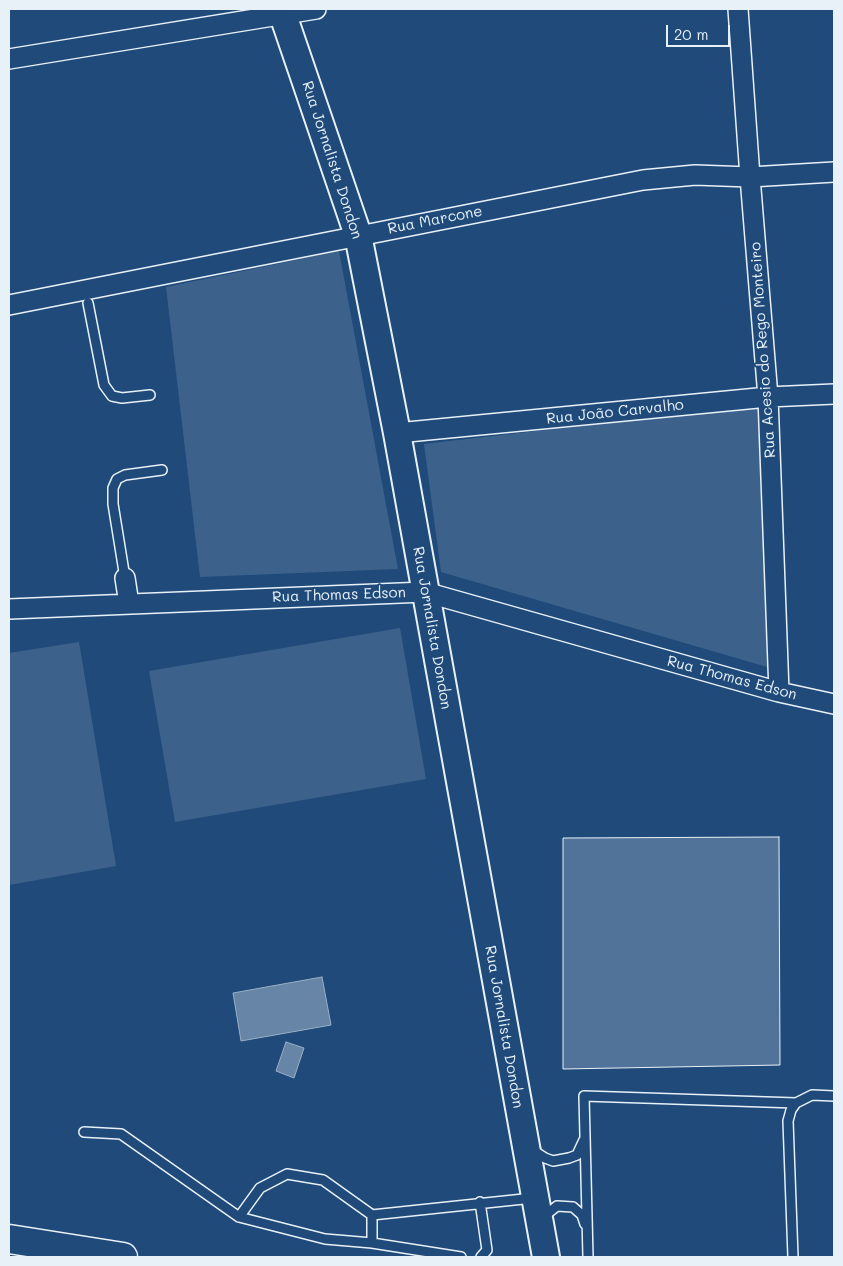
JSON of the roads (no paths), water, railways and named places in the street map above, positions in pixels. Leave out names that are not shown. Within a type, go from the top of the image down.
[{"type":"main road","name":"Rua Jornalista Dondon","points":[[282,11],[358,235],[397,434],[546,1257]]},
{"type":"main road","points":[[9,1239],[123,1257]]},
{"type":"street","points":[[9,58],[282,11],[316,9]]},
{"type":"street","name":"Rua Acesio do Rego Monteiro","points":[[738,9],[768,397],[779,692]]},
{"type":"street","name":"Rua Marcone","points":[[9,305],[86,296],[358,235],[643,180],[695,175],[750,177],[834,172]]},
{"type":"street","name":"Rua João Carvalho","points":[[397,434],[768,397],[834,394]]},
{"type":"street","points":[[125,578],[129,604]]},
{"type":"street","name":"Rua Thomas Edson","points":[[9,609],[425,592],[779,692],[834,704]]},
{"type":"lane","points":[[86,296],[104,385],[112,396],[122,398],[150,395]]},
{"type":"lane","points":[[125,578],[113,504],[113,488],[117,479],[125,475],[162,470]]},
{"type":"lane","points":[[588,1257],[584,1096],[796,1103],[812,1096],[834,1096]]},
{"type":"lane","points":[[793,1257],[788,1121],[791,1110],[796,1103]]},
{"type":"lane","points":[[84,1132],[121,1134],[239,1217],[325,1239],[372,1243],[461,1257]]},
{"type":"lane","points":[[526,1146],[545,1158],[553,1161],[561,1160],[577,1155],[585,1137]]},
{"type":"lane","points":[[239,1217],[260,1188],[287,1174],[323,1180],[372,1215],[480,1202],[537,1209],[557,1206],[573,1207],[582,1215],[588,1231]]},
{"type":"lane","points":[[480,1202],[487,1250],[480,1257]]},
{"type":"lane","points":[[372,1215],[372,1243]]}]
